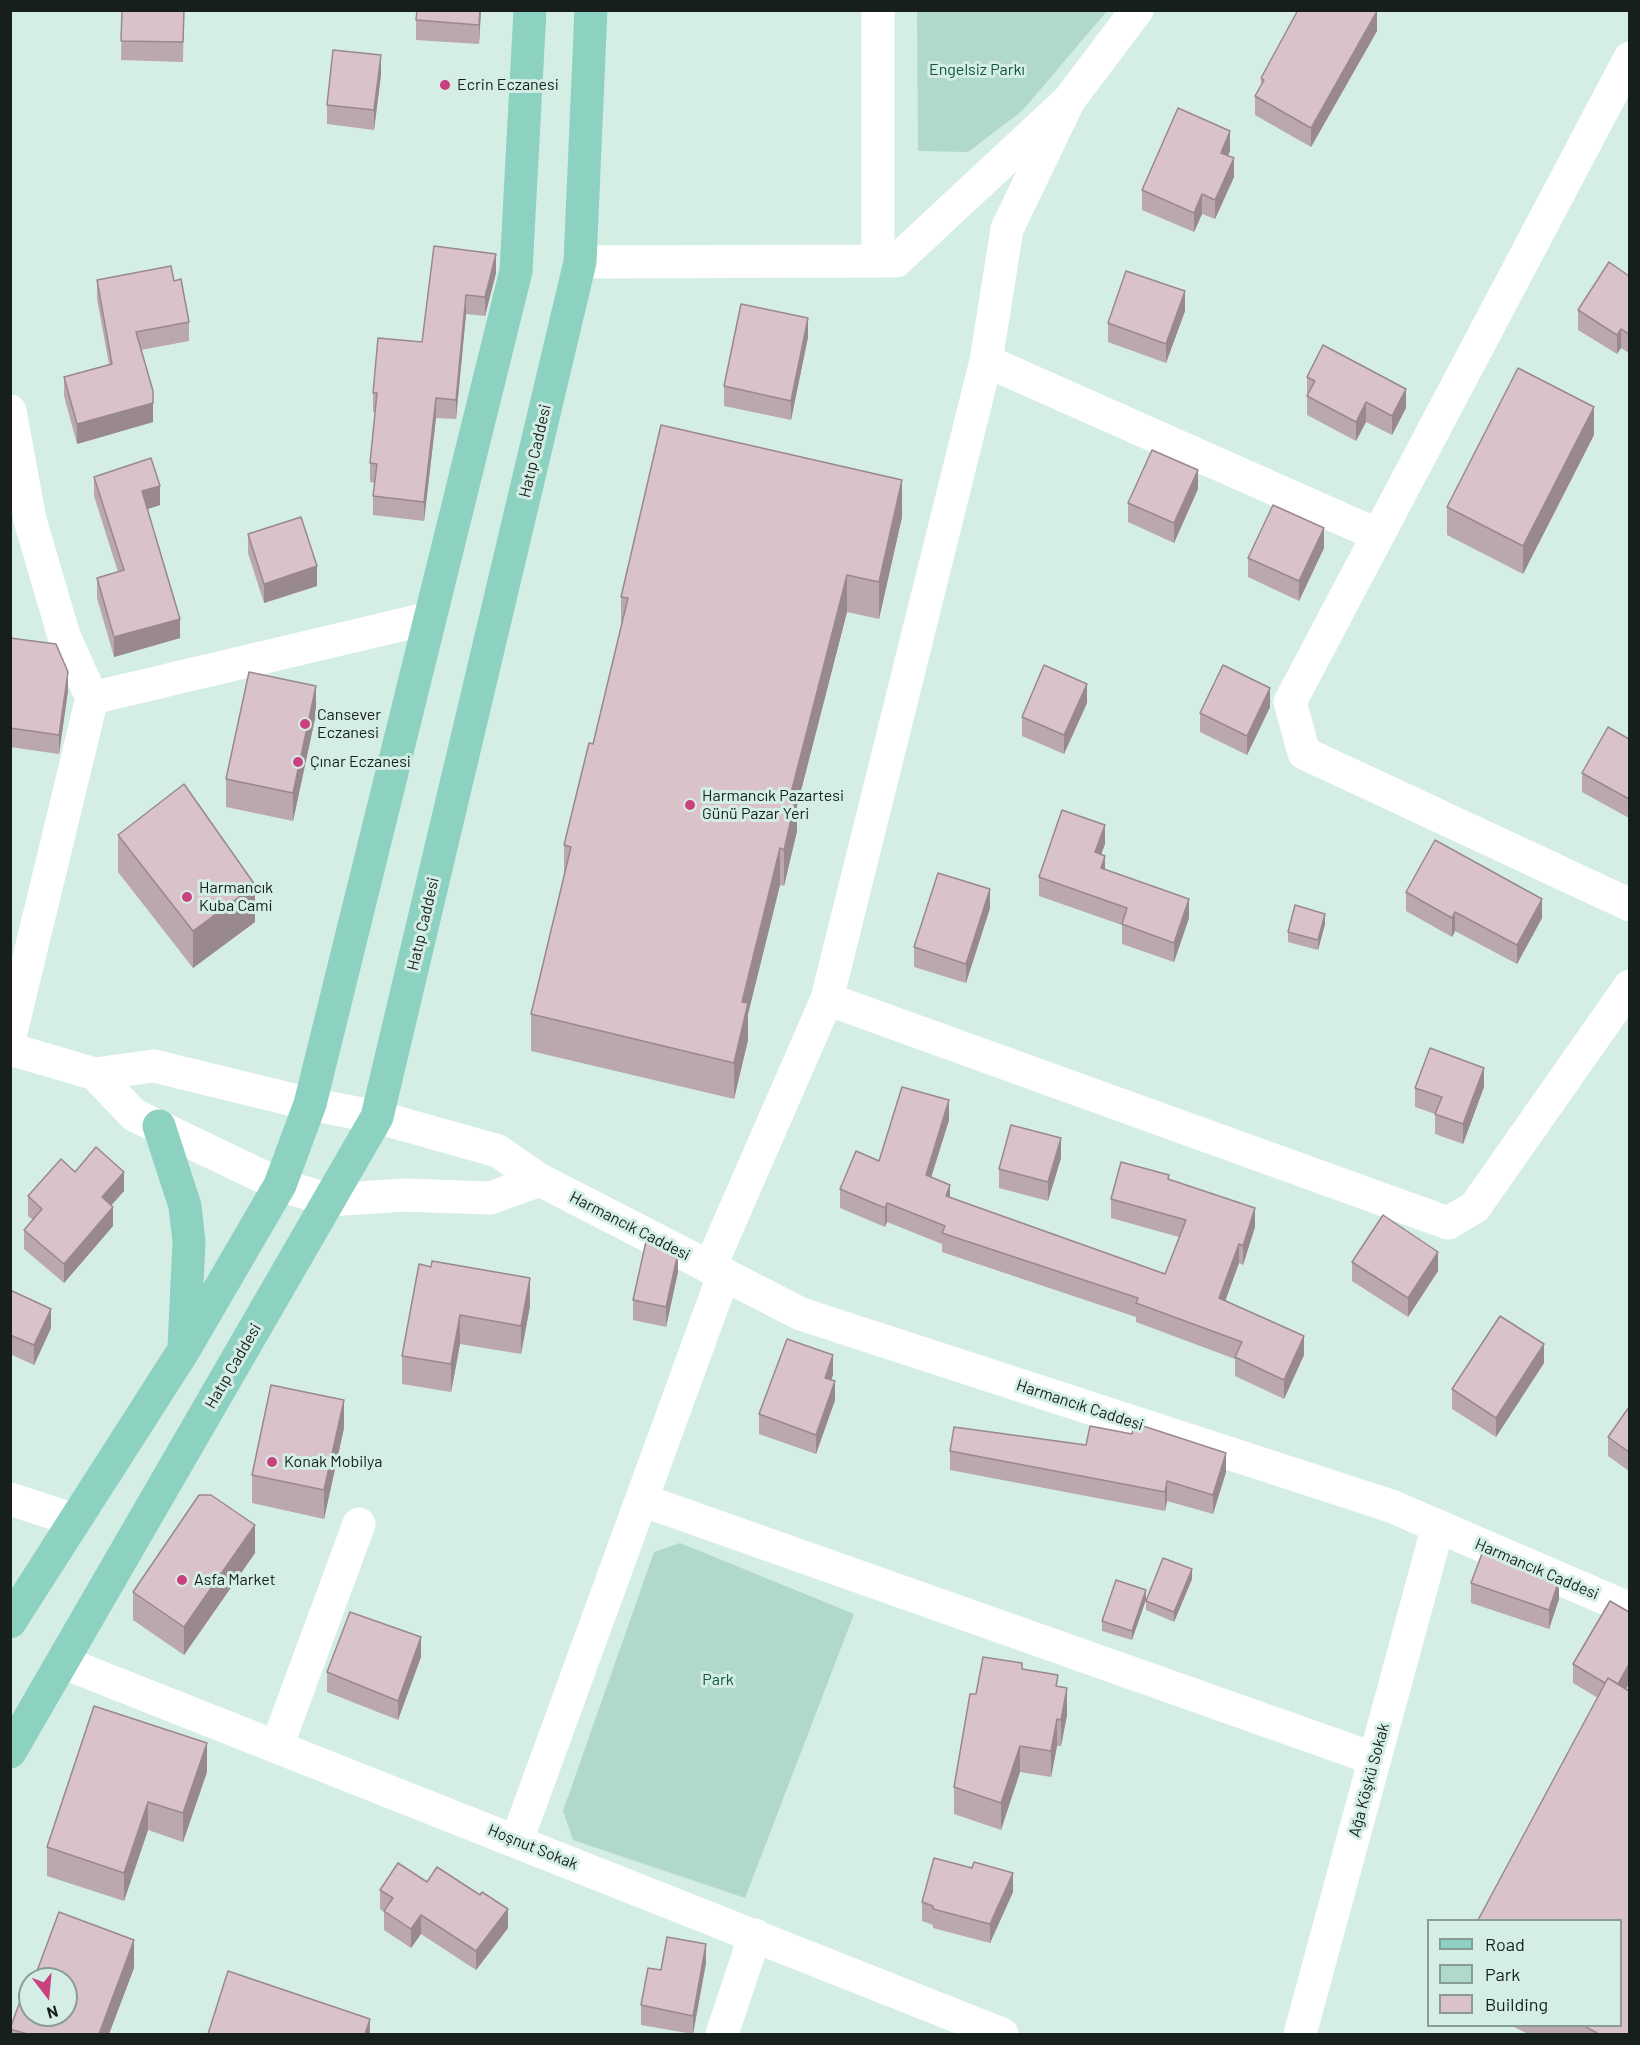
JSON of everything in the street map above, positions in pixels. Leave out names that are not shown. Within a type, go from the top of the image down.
[{"type":"main road","points":[[10,1622],[184,1350],[280,1185],[310,1104],[516,271],[530,10]]},
{"type":"main road","name":"Hatıp Caddesi","points":[[10,1752],[377,1117],[580,261],[591,10]]},
{"type":"main road","points":[[159,1126],[185,1206],[189,1242],[184,1350]]},
{"type":"street","points":[[878,10],[878,261]]},
{"type":"street","points":[[580,261],[896,261],[1069,100],[1137,10]]},
{"type":"street","points":[[1629,58],[1290,702],[1304,753],[1629,904]]},
{"type":"street","points":[[517,1840],[642,1500],[717,1270],[827,999],[986,361],[1007,229],[1069,100]]},
{"type":"street","points":[[986,361],[1378,535]]},
{"type":"street","points":[[10,411],[30,520],[64,636],[92,698],[10,1036]]},
{"type":"street","points":[[92,698],[430,618]]},
{"type":"street","points":[[827,999],[1448,1223],[1475,1207],[1629,987]]},
{"type":"street","points":[[10,1049],[94,1074],[134,1115],[280,1185],[328,1200],[404,1195],[490,1198],[540,1180]]},
{"type":"street","name":"Harmancık Caddesi","points":[[94,1074],[154,1066],[310,1104],[377,1117],[498,1151],[540,1180],[801,1314],[1380,1502],[1629,1609]]},
{"type":"street","points":[[10,1499],[75,1520]]},
{"type":"street","points":[[642,1500],[1375,1759]]},
{"type":"street","points":[[277,1746],[359,1524]]},
{"type":"street","name":"Ağa Köşkü Sokak","points":[[1300,2034],[1438,1526]]},
{"type":"street","name":"Hoşnut Sokak","points":[[62,1662],[517,1840],[1002,2034]]},
{"type":"street","points":[[722,2034],[755,1935]]},
{"type":"green space","name":"Engelsiz Parkı","points":[[917,10],[1107,11],[1022,111],[968,152],[918,151]]},
{"type":"green space","name":"Park","points":[[680,1543],[854,1614],[745,1898],[573,1840],[563,1811],[654,1552]]},
{"type":"building","points":[[122,10],[184,10],[183,42],[121,41]]},
{"type":"building","points":[[417,10],[480,10],[479,25],[416,20]]},
{"type":"building","points":[[1298,10],[1377,11],[1311,128],[1255,96],[1264,80],[1261,78]]},
{"type":"building","points":[[333,50],[381,55],[374,110],[327,105]]},
{"type":"building","points":[[1178,108],[1230,131],[1221,153],[1234,158],[1215,200],[1202,194],[1194,213],[1142,190]]},
{"type":"building","points":[[434,246],[496,254],[485,297],[466,295],[456,400],[436,398],[424,502],[373,496],[377,464],[370,463],[377,393],[373,393],[378,338],[422,342]]},
{"type":"building","points":[[1609,262],[1629,276],[1629,334],[1621,329],[1617,335],[1578,310]]},
{"type":"building","points":[[171,266],[174,281],[181,279],[189,322],[136,332],[153,391],[153,403],[77,424],[64,377],[112,364],[97,280]]},
{"type":"building","points":[[1126,271],[1185,291],[1166,344],[1108,323]]},
{"type":"building","points":[[741,304],[808,318],[791,401],[724,386]]},
{"type":"building","points":[[1323,345],[1406,389],[1392,416],[1366,402],[1356,422],[1307,396],[1315,381],[1307,377]]},
{"type":"building","points":[[1518,368],[1594,407],[1523,546],[1447,507]]},
{"type":"building","name":"Harmancık Pazartesi Günü Pazar Yeri","points":[[661,425],[902,480],[879,582],[847,575],[791,793],[797,794],[784,850],[780,848],[742,1002],[748,1003],[734,1063],[531,1014],[571,847],[564,845],[589,743],[593,744],[628,598],[621,597]]},
{"type":"building","points":[[1152,450],[1198,470],[1174,523],[1128,503]]},
{"type":"building","points":[[151,458],[160,486],[142,491],[180,619],[114,637],[97,578],[124,570],[94,477]]},
{"type":"building","points":[[1273,505],[1324,528],[1299,581],[1248,558]]},
{"type":"building","points":[[301,517],[317,566],[264,584],[248,534]]},
{"type":"building","points":[[10,638],[56,644],[68,672],[59,735],[10,728]]},
{"type":"building","points":[[1044,665],[1087,684],[1064,735],[1022,717]]},
{"type":"building","points":[[1223,665],[1270,688],[1247,736],[1200,713]]},
{"type":"building","points":[[249,672],[316,686],[293,793],[226,779]]},
{"type":"building","points":[[1608,727],[1629,739],[1629,799],[1582,773]]},
{"type":"building","points":[[184,784],[255,885],[193,931],[118,835]]},
{"type":"building","points":[[1062,810],[1105,825],[1095,852],[1105,856],[1101,868],[1189,899],[1174,943],[1122,924],[1127,908],[1039,877]]},
{"type":"building","points":[[1435,840],[1542,899],[1517,945],[1455,912],[1452,918],[1406,892]]},
{"type":"building","points":[[938,873],[990,889],[966,964],[914,947]]},
{"type":"building","points":[[1295,905],[1325,914],[1318,940],[1288,932]]},
{"type":"building","points":[[1430,1048],[1484,1068],[1463,1124],[1435,1114],[1442,1097],[1415,1088]]},
{"type":"building","points":[[902,1087],[949,1100],[926,1175],[950,1185],[946,1196],[1165,1274],[1186,1220],[1111,1199],[1121,1162],[1169,1175],[1168,1179],[1255,1208],[1243,1246],[1239,1244],[1219,1298],[1304,1336],[1284,1380],[1235,1357],[1242,1342],[1136,1303],[1138,1298],[942,1233],[945,1226],[887,1203],[885,1208],[840,1189],[856,1151],[879,1161]]},
{"type":"building","points":[[1011,1125],[1061,1138],[1048,1182],[999,1169]]},
{"type":"building","points":[[96,1147],[124,1172],[102,1197],[113,1207],[64,1264],[24,1230],[42,1209],[28,1196],[61,1159],[75,1172]]},
{"type":"building","points":[[1383,1215],[1438,1252],[1408,1298],[1352,1262]]},
{"type":"building","points":[[647,1237],[678,1253],[666,1307],[633,1300]]},
{"type":"building","points":[[432,1261],[530,1278],[521,1326],[460,1315],[451,1364],[402,1356],[419,1264],[431,1267]]},
{"type":"building","points":[[10,1290],[51,1309],[34,1345],[10,1335]]},
{"type":"building","points":[[1500,1316],[1544,1344],[1496,1418],[1452,1389]]},
{"type":"building","points":[[787,1339],[833,1355],[825,1378],[835,1381],[816,1435],[759,1414]]},
{"type":"building","points":[[271,1385],[344,1400],[324,1490],[252,1475]]},
{"type":"building","points":[[1629,1407],[1629,1452],[1608,1437]]},
{"type":"building","points":[[1134,1423],[1226,1453],[1213,1495],[1167,1481],[1165,1492],[950,1451],[954,1427],[1086,1445],[1090,1426],[1132,1434]]},
{"type":"building","points":[[199,1495],[211,1495],[255,1525],[184,1627],[133,1592]]},
{"type":"building","points":[[1483,1551],[1559,1580],[1549,1610],[1471,1583]]},
{"type":"building","points":[[1163,1558],[1192,1569],[1174,1612],[1146,1601]]},
{"type":"building","points":[[1116,1580],[1146,1590],[1132,1631],[1102,1621]]},
{"type":"building","points":[[1610,1601],[1629,1612],[1629,1664],[1618,1684],[1608,1678],[1605,1683],[1573,1664]]},
{"type":"building","points":[[350,1612],[421,1637],[398,1701],[327,1672]]},
{"type":"building","points":[[983,1657],[1022,1663],[1022,1669],[1058,1675],[1056,1686],[1067,1688],[1061,1720],[1057,1719],[1051,1751],[1020,1746],[1001,1803],[954,1787],[970,1694],[976,1694]]},
{"type":"building","points":[[1608,1678],[1629,1691],[1629,2034],[1599,2034],[1586,2027],[1622,2027],[1622,1919],[1479,1919]]},
{"type":"building","points":[[94,1706],[207,1743],[183,1813],[148,1802],[124,1873],[47,1847]]},
{"type":"building","points":[[934,1858],[972,1868],[974,1862],[1013,1873],[990,1924],[933,1909],[933,1906],[922,1902]]},
{"type":"building","points":[[398,1863],[427,1882],[437,1867],[480,1895],[482,1892],[508,1909],[476,1951],[421,1915],[411,1929],[384,1911],[393,1898],[380,1890]]},
{"type":"building","points":[[59,1912],[134,1940],[99,2034],[27,2034],[10,2029],[18,2007],[18,2027],[78,2027],[78,1967],[38,1967]]},
{"type":"building","points":[[667,1937],[706,1944],[693,2016],[641,2005],[648,1968],[661,1970]]},
{"type":"building","points":[[228,1971],[370,2019],[365,2034],[208,2034]]},
{"type":"place","name":"Ecrin Eczanesi","points":[[445,85]]},
{"type":"place","name":"Cansever Eczanesi","points":[[305,724]]},
{"type":"place","name":"Çınar Eczanesi","points":[[298,762]]},
{"type":"place","name":"Harmancık Pazartesi Günü Pazar Yeri","points":[[690,805]]},
{"type":"place","name":"Harmancık Kuba Cami","points":[[187,897]]},
{"type":"place","name":"Konak Mobilya","points":[[272,1462]]},
{"type":"place","name":"Asfa Market","points":[[182,1580]]}]
